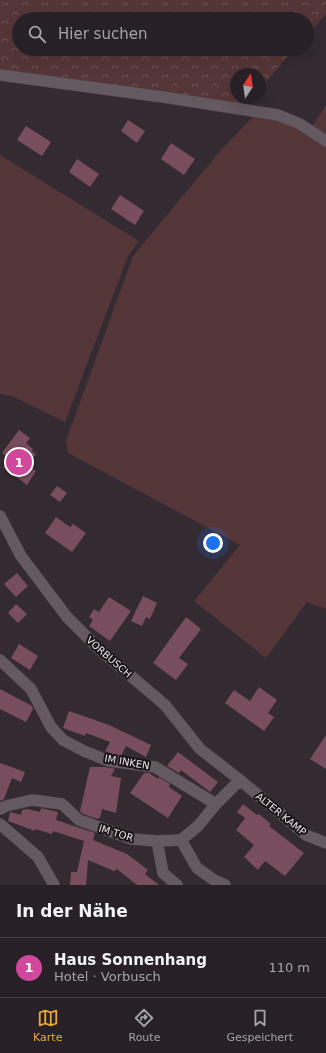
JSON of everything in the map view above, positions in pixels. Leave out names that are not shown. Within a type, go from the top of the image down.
[{"type":"street","points":[[0,75],[163,97],[278,115],[300,124],[326,141]]},
{"type":"street","name":"VORBUSCH","points":[[0,516],[21,556],[67,618],[98,648],[164,705],[200,749],[240,780]]},
{"type":"street","name":"IM INKEN","points":[[0,660],[31,689],[51,726],[63,740],[84,752],[109,760],[155,767],[216,804]]},
{"type":"street","points":[[225,885],[214,880],[197,868],[181,840],[198,826],[216,804],[240,780]]},
{"type":"street","name":"ALTER KAMP","points":[[240,780],[306,835],[326,843]]},
{"type":"street","name":"IM TOR","points":[[0,809],[6,806],[32,800],[62,804],[79,820],[132,839],[157,841],[181,840]]},
{"type":"street","points":[[0,824],[38,856],[54,885]]},
{"type":"street","points":[[157,841],[163,873],[176,885]]},
{"type":"green space","points":[[0,0],[326,0],[326,14],[314,27],[314,12],[12,12],[12,56],[288,56],[266,82],[266,68],[230,68],[230,104],[248,104],[246,107],[0,73]]},
{"type":"green space","points":[[326,105],[326,136],[312,127]]},
{"type":"green space","points":[[253,116],[292,123],[326,145],[326,609],[307,602],[266,658],[194,601],[240,545],[68,453],[66,441],[133,256],[216,156]]},
{"type":"green space","points":[[0,155],[139,241],[128,256],[65,422],[12,396],[0,394]]},
{"type":"building","points":[[128,120],[145,131],[137,143],[121,131]]},
{"type":"building","points":[[26,126],[51,142],[42,156],[17,140]]},
{"type":"building","points":[[171,143],[195,159],[184,175],[161,159]]},
{"type":"building","points":[[77,159],[99,174],[90,187],[69,172]]},
{"type":"building","points":[[120,195],[144,211],[135,225],[111,209]]},
{"type":"building","points":[[19,430],[30,438],[26,443],[36,454],[28,465],[36,471],[27,485],[3,467],[9,459],[2,453]]},
{"type":"building","points":[[57,486],[67,493],[60,502],[50,495]]},
{"type":"building","points":[[56,517],[70,527],[73,524],[86,533],[72,552],[45,533]]},
{"type":"building","points":[[17,573],[28,586],[16,597],[4,584]]},
{"type":"building","points":[[143,596],[157,603],[150,619],[146,617],[142,626],[131,621]]},
{"type":"building","points":[[109,597],[131,611],[110,641],[89,626],[93,620],[89,617],[94,609],[99,612]]},
{"type":"building","points":[[16,604],[27,614],[18,623],[8,613]]},
{"type":"building","points":[[186,617],[201,629],[179,658],[188,664],[176,680],[153,663]]},
{"type":"building","points":[[19,644],[38,656],[30,670],[11,658]]},
{"type":"building","points":[[259,687],[277,700],[268,713],[274,717],[264,731],[225,703],[234,690],[250,701]]},
{"type":"building","points":[[0,689],[32,706],[33,709],[26,722],[0,709]]},
{"type":"building","points":[[69,711],[109,725],[151,745],[146,757],[126,746],[121,756],[112,754],[105,751],[110,742],[86,733],[85,736],[63,728]]},
{"type":"building","points":[[326,735],[326,769],[310,759]]},
{"type":"building","points":[[178,752],[218,782],[210,792],[181,770],[179,773],[167,766]]},
{"type":"building","points":[[0,763],[25,772],[21,782],[12,778],[4,799],[0,801]]},
{"type":"building","points":[[90,767],[115,769],[111,776],[121,778],[116,813],[102,809],[100,818],[98,819],[83,814],[80,811]]},
{"type":"building","points":[[144,773],[149,773],[158,779],[159,777],[170,784],[169,787],[182,796],[168,818],[130,793]]},
{"type":"building","points":[[243,804],[257,815],[259,814],[271,824],[269,826],[304,853],[285,876],[265,861],[258,870],[244,857],[254,845],[236,830],[245,818],[237,812]]},
{"type":"building","points":[[41,808],[58,812],[56,820],[95,833],[93,840],[127,854],[148,870],[145,874],[159,885],[137,885],[117,869],[114,871],[88,860],[86,885],[70,885],[71,872],[77,872],[84,841],[53,831],[52,834],[35,829],[35,831],[8,821],[10,812],[21,815],[22,810],[27,809],[40,812]]},
{"type":"place","name":"Haus Sonnenhang","points":[[19,462]]}]
